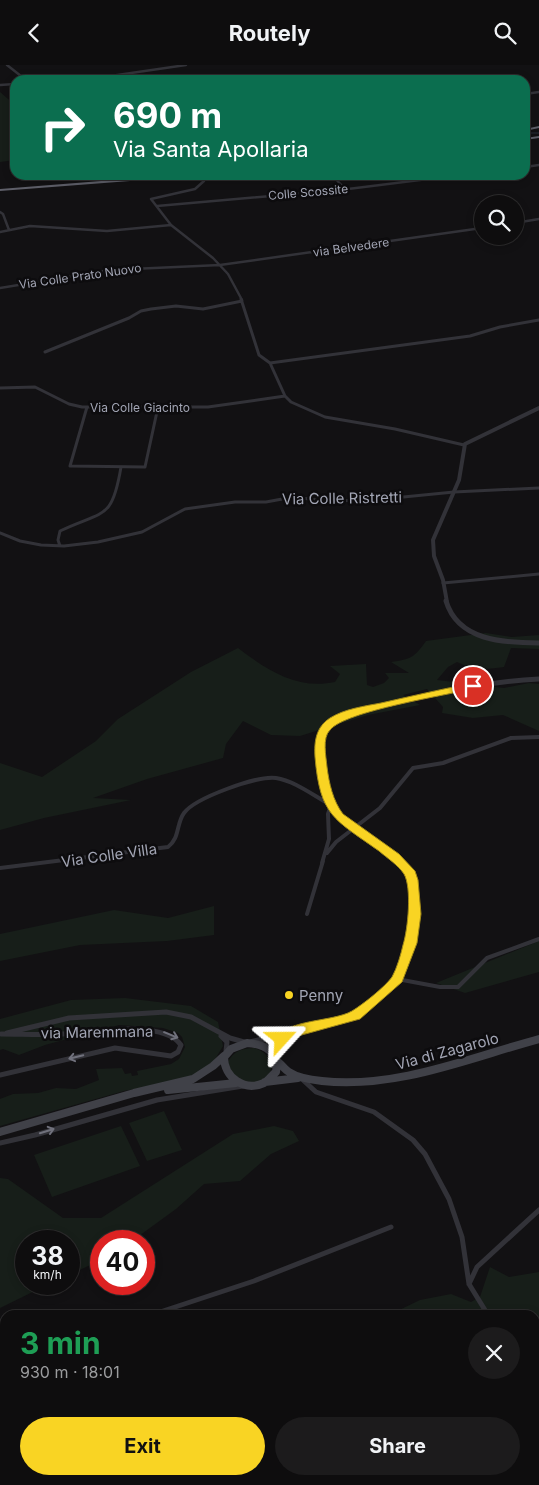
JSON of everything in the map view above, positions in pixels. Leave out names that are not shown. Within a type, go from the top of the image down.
[{"type":"highway","points":[[0,189],[94,180]]},
{"type":"highway","points":[[0,189],[125,180]]},
{"type":"main road","name":"Via di Zagarolo","points":[[263,1082],[301,1078],[343,1082],[392,1078],[446,1067],[539,1039]]},
{"type":"main road","points":[[0,1132],[64,1115],[133,1093],[191,1081],[209,1071],[231,1049],[247,1043],[266,1046],[272,1051],[278,1062],[276,1071],[263,1082],[252,1085],[238,1083],[133,1093]]},
{"type":"main road","points":[[224,1057],[223,1063],[226,1075],[238,1083]]},
{"type":"main road","name":"Via di Zagarolo","points":[[278,1062],[285,1071],[301,1078]]},
{"type":"street","points":[[7,65],[20,75]]},
{"type":"street","points":[[117,75],[186,65]]},
{"type":"street","points":[[203,180],[202,185],[195,189],[151,197],[171,225],[220,265],[242,301],[259,355],[270,363],[285,396],[293,403],[325,417],[395,429],[464,445],[477,436],[539,409]]},
{"type":"street","points":[[337,180],[345,189]]},
{"type":"street","name":"Colle Scossite","points":[[157,206],[345,189],[419,180]]},
{"type":"street","points":[[0,212],[3,214],[9,230]]},
{"type":"street","points":[[524,222],[539,219]]},
{"type":"street","points":[[0,232],[36,226],[106,231],[171,225]]},
{"type":"street","name":"via Belvedere","points":[[220,265],[474,229]]},
{"type":"street","name":"Via Colle Prato Nuovo","points":[[0,287],[110,270],[220,265]]},
{"type":"street","points":[[45,352],[129,318],[141,311],[173,306],[203,309],[242,301]]},
{"type":"street","points":[[270,363],[470,336],[504,326],[539,321]]},
{"type":"street","name":"Via Colle Giacinto","points":[[0,388],[36,387],[71,406],[87,407],[208,407],[285,396]]},
{"type":"street","points":[[87,407],[69,465],[145,467],[158,407]]},
{"type":"street","points":[[464,445],[461,475],[432,544],[434,559],[443,583],[450,612],[469,630],[491,640],[539,643]]},
{"type":"street","points":[[60,546],[58,540],[60,531],[95,517],[111,505],[115,497],[121,467]]},
{"type":"street","points":[[454,491],[539,488]]},
{"type":"street","name":"Via Colle Ristretti","points":[[0,533],[24,542],[60,546],[98,542],[142,531],[177,512],[214,505],[266,502],[293,497],[326,501],[373,500],[454,491]]},
{"type":"street","points":[[443,583],[539,574]]},
{"type":"street","points":[[0,1034],[61,1019],[162,1012],[188,1016],[213,1030],[247,1043],[355,1015],[373,1002],[398,979],[410,943],[415,914],[412,878],[398,860],[338,817],[330,805],[323,776],[320,746],[323,729],[335,719],[369,709],[473,686],[519,679],[539,679]]},
{"type":"street","points":[[322,863],[329,849],[380,808],[413,768],[443,763],[511,738],[539,737]]},
{"type":"street","name":"Via Colle Villa","points":[[0,868],[122,855],[168,847],[174,842],[184,812],[192,805],[216,794],[259,780],[275,778],[330,805]]},
{"type":"street","points":[[307,914],[329,839],[328,815],[330,805]]},
{"type":"street","points":[[398,979],[440,987],[458,987],[487,958],[539,939]]},
{"type":"street","name":"via Maremmana","points":[[0,1034],[146,1030],[170,1033],[179,1038],[181,1045],[178,1052],[169,1056],[115,1048],[0,1075]]},
{"type":"street","points":[[213,1030],[227,1042],[224,1057]]},
{"type":"street","points":[[278,1062],[276,1051],[279,1043],[293,1032]]},
{"type":"street","points":[[301,1078],[316,1092],[374,1111],[413,1140],[425,1154],[449,1199],[462,1237],[469,1284],[485,1310]]},
{"type":"street","points":[[0,1143],[165,1098],[252,1085]]},
{"type":"street","points":[[469,1284],[477,1267],[539,1210]]},
{"type":"street","points":[[166,1310],[254,1281],[391,1227]]},
{"type":"shaded area","points":[[0,92],[10,101],[10,161],[0,162]]},
{"type":"shaded area","points":[[486,633],[512,637],[539,635],[539,649],[511,648],[504,667],[480,669],[457,662],[448,667],[437,680],[504,688],[529,683],[539,684],[539,731],[503,715],[473,718],[442,713],[443,707],[427,689],[403,695],[420,705],[368,715],[300,736],[271,735],[243,721],[226,744],[223,758],[147,779],[93,798],[131,800],[44,818],[0,830],[0,763],[42,777],[96,741],[118,719],[191,672],[238,648],[271,671],[295,681],[308,683],[335,682],[340,674],[330,666],[366,664],[367,685],[373,687],[384,683],[389,678],[385,673],[409,673],[391,662],[412,657],[426,641]]},
{"type":"shaded area","points":[[214,906],[214,935],[167,941],[80,945],[0,961],[0,934],[114,910],[168,918]]},
{"type":"shaded area","points":[[539,941],[539,972],[465,993],[436,983]]},
{"type":"shaded area","points":[[125,998],[191,1006],[218,1022],[223,1046],[214,1061],[194,1075],[172,1082],[124,1091],[0,1126],[0,1099],[13,1094],[38,1093],[56,1088],[76,1089],[99,1080],[96,1069],[122,1068],[125,1074],[131,1073],[132,1076],[138,1075],[137,1071],[171,1064],[179,1059],[185,1047],[182,1037],[178,1033],[163,1028],[119,1025],[45,1045],[19,1055],[3,1049],[0,1050],[0,1019],[71,1000]]},
{"type":"shaded area","points":[[254,1048],[263,1052],[268,1057],[271,1063],[269,1075],[257,1082],[249,1082],[233,1077],[228,1062],[230,1058],[239,1051]]},
{"type":"shaded area","points":[[164,1111],[182,1150],[147,1161],[129,1123]]},
{"type":"shaded area","points":[[121,1126],[140,1166],[52,1197],[34,1155]]},
{"type":"shaded area","points":[[274,1126],[293,1131],[299,1141],[271,1154],[240,1181],[204,1184],[176,1209],[147,1230],[90,1230],[90,1265],[80,1270],[80,1230],[15,1230],[15,1295],[27,1295],[0,1308],[0,1178],[8,1179],[63,1218],[101,1218],[233,1134]]},
{"type":"shaded area","points":[[490,1267],[509,1277],[539,1272],[539,1310],[399,1310],[420,1300],[451,1294],[471,1302],[480,1297]]},
{"type":"waterway","points":[[530,133],[539,133]]},
{"type":"place","name":"Penny","points":[[289,995]]},
{"type":"route","points":[[282,1039],[293,1032],[343,1020],[355,1015],[384,993],[398,979],[410,943],[416,909],[409,871],[398,860],[338,817],[330,805],[321,761],[320,746],[323,729],[335,719],[360,711],[473,686]]}]
